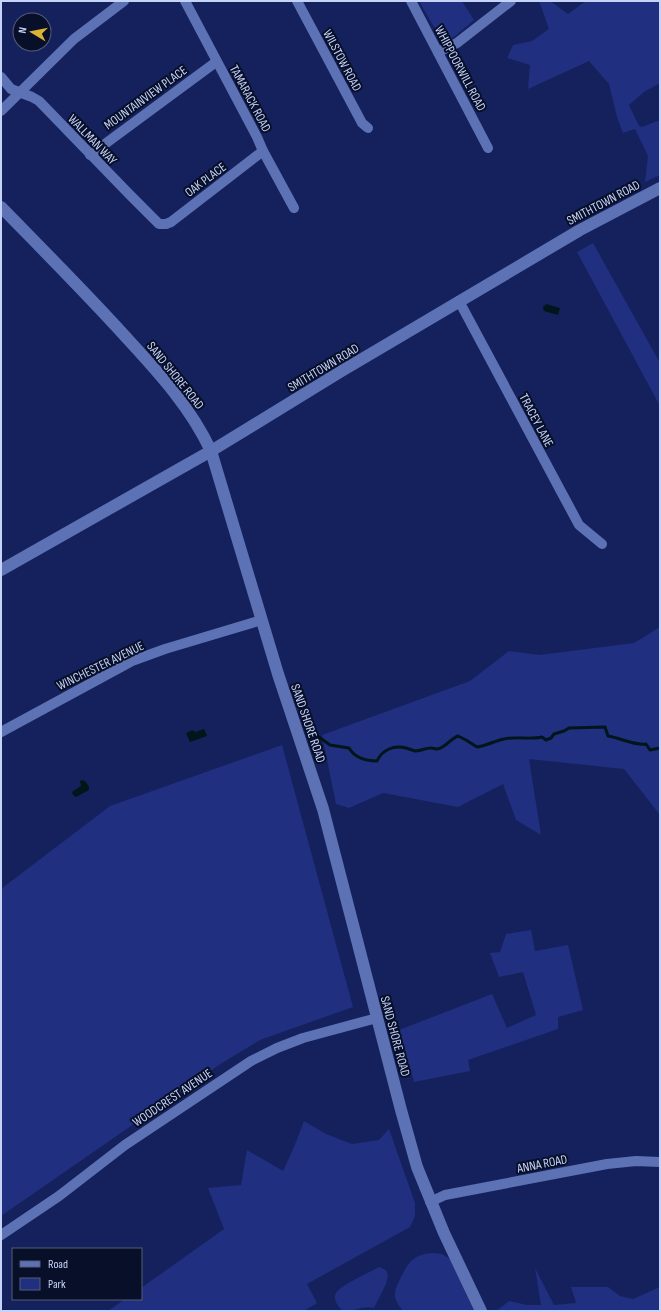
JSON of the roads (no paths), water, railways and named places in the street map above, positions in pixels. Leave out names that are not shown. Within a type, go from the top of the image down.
[{"type":"street","points":[[1,111],[74,39],[124,1]]},
{"type":"street","name":"TAMARACK ROAD","points":[[185,1],[294,208]]},
{"type":"street","name":"WILSTOW ROAD","points":[[298,1],[362,123],[368,128]]},
{"type":"street","name":"WHIPPOORWILL ROAD","points":[[411,1],[488,148]]},
{"type":"street","points":[[438,52],[456,43],[510,1]]},
{"type":"street","name":"MOUNTAINVIEW PLACE","points":[[90,155],[216,62]]},
{"type":"street","name":"WALLMAN WAY","points":[[1,77],[11,89],[39,101],[156,222],[163,224]]},
{"type":"street","name":"OAK PLACE","points":[[163,224],[170,222],[263,151]]},
{"type":"street","name":"SMITHTOWN ROAD","points":[[1,570],[211,451],[459,301],[580,230],[660,188]]},
{"type":"street","name":"SAND SHORE ROAD","points":[[1,207],[77,284],[165,380],[191,415],[211,451],[284,692],[323,809],[410,1145],[430,1202],[481,1311]]},
{"type":"street","name":"TRACEY LANE","points":[[459,301],[579,525],[602,544]]},
{"type":"street","name":"WINCHESTER AVENUE","points":[[1,732],[132,661],[165,649],[262,620]]},
{"type":"street","name":"WOODCREST AVENUE","points":[[1,1236],[59,1196],[125,1145],[251,1061],[277,1048],[303,1038],[377,1018]]},
{"type":"street","name":"ANNA ROAD","points":[[430,1202],[445,1195],[596,1166],[622,1162],[660,1162]]},
{"type":"waterway","points":[[319,737],[330,745],[349,748],[354,754],[361,758],[377,761],[379,757],[388,749],[397,747],[415,751],[429,748],[440,749],[458,736],[477,747],[509,738],[542,737],[546,740],[551,738],[554,734],[569,728],[605,727],[608,736],[632,743],[646,744],[650,750],[660,748]]}]
